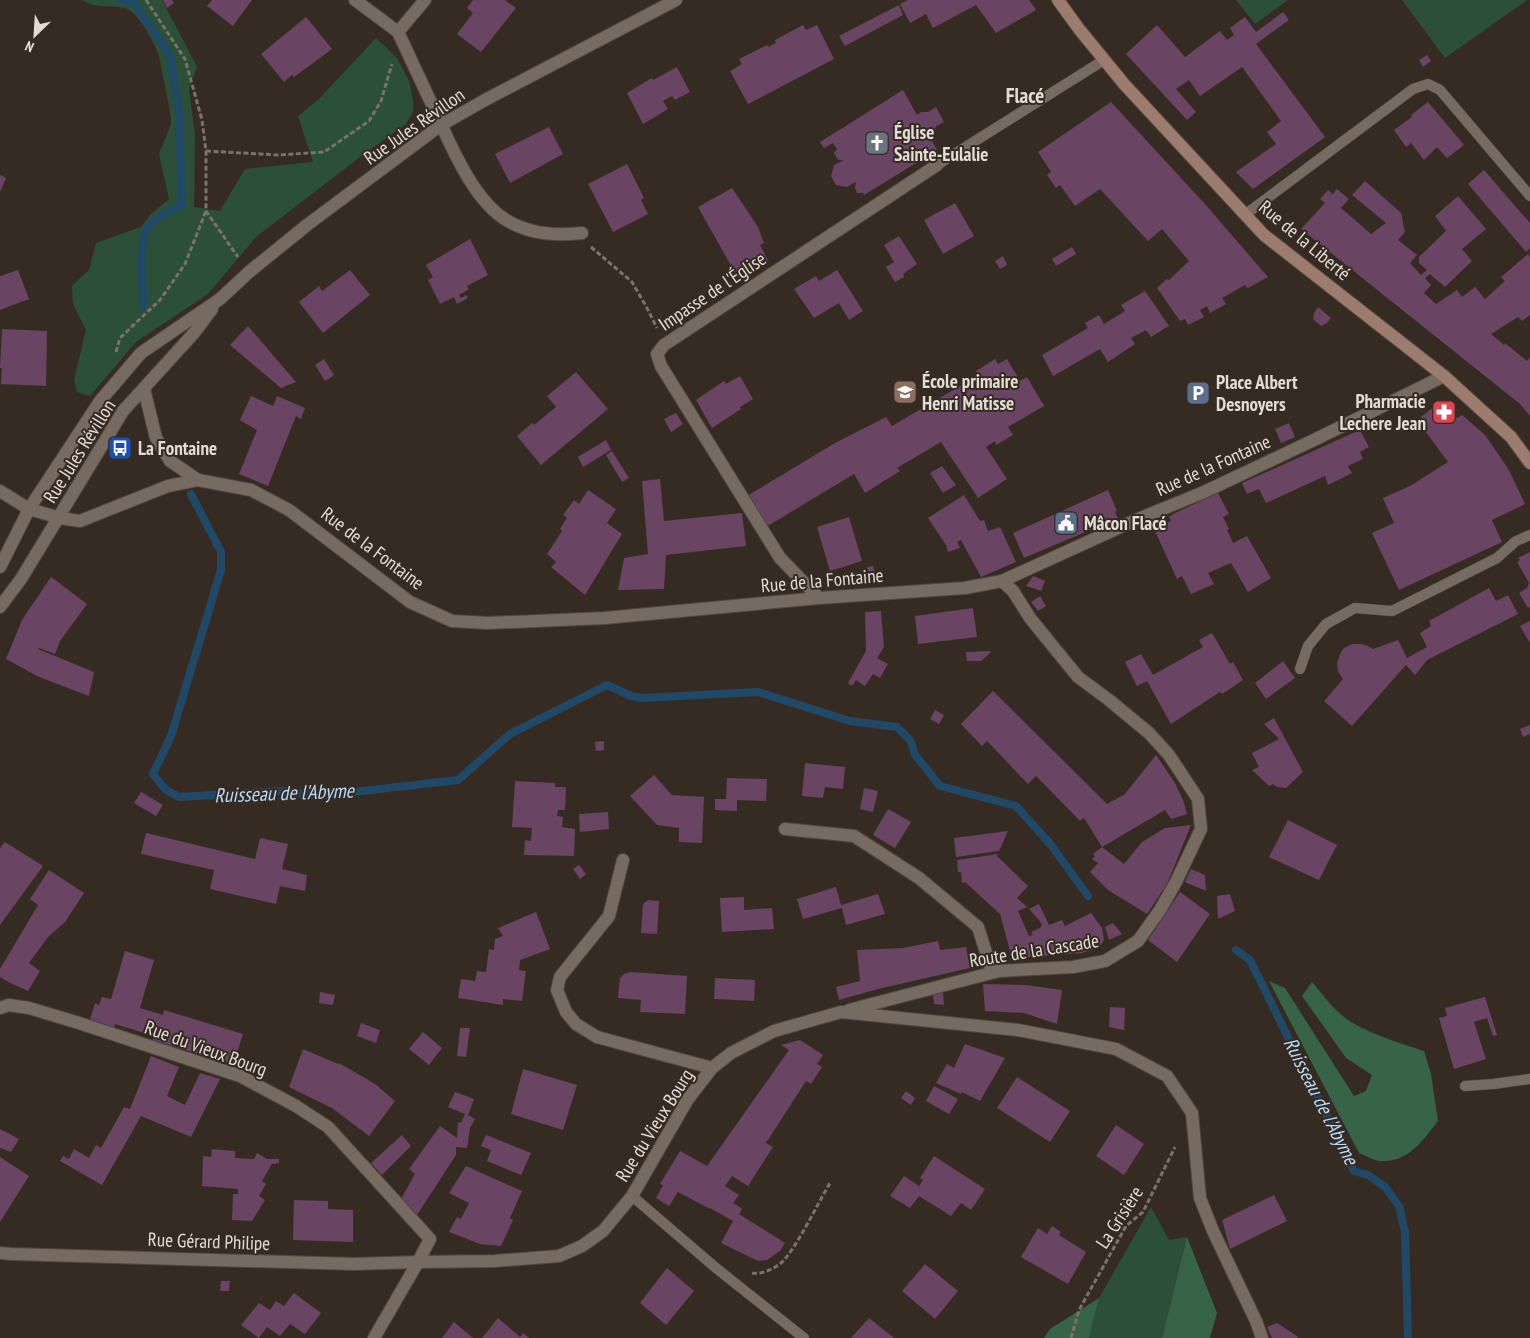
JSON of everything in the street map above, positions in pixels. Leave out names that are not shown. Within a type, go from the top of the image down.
[{"type":"street","points":[[355,0],[398,32],[468,179],[487,204],[507,221],[539,233],[554,235],[579,234]]},
{"type":"street","points":[[398,32],[426,0]]},
{"type":"street","name":"Rue Jules Révillon","points":[[0,567],[29,508],[100,400],[141,353],[220,299],[249,272],[307,225],[441,125],[676,0]]},
{"type":"street","name":"Rue de la Liberté","points":[[1058,0],[1104,60],[1264,235],[1444,376],[1511,437],[1530,463]]},
{"type":"street","name":"Impasse de l'Église","points":[[819,598],[780,558],[661,366],[657,354],[664,345],[936,166]]},
{"type":"street","name":"Rue Jules Révillon","points":[[0,607],[21,579],[60,518],[123,411],[194,332],[220,299]]},
{"type":"street","name":"Rue de la Fontaine","points":[[0,491],[29,508],[60,518],[80,521],[168,486],[198,480],[251,490],[289,510],[410,602],[452,621],[488,623],[605,618],[819,598],[965,588],[1002,581],[1138,519],[1204,492],[1316,440],[1444,376]]},
{"type":"street","name":"Rue de la Fontaine","points":[[144,389],[156,438],[170,460],[198,480]]},
{"type":"street","name":"Route de la Cascade","points":[[841,1012],[992,972],[1073,967],[1105,961],[1138,941],[1160,910],[1176,882],[1200,829],[1198,799],[1169,756],[1149,733],[1078,677],[1030,618],[1013,591],[1002,581]]},
{"type":"street","points":[[785,829],[854,836],[919,878],[978,926],[992,972]]},
{"type":"street","points":[[623,860],[608,916],[560,977],[557,990],[566,1012],[576,1024],[597,1037],[712,1068]]},
{"type":"street","name":"Rue du Vieux Bourg","points":[[0,1008],[9,1005],[29,1008],[240,1076],[296,1106],[328,1127],[430,1239],[418,1262],[495,1261],[559,1256],[582,1246],[603,1231],[632,1196],[688,1099],[712,1068],[732,1053],[774,1031],[841,1012],[1018,1030],[1116,1049],[1167,1076],[1192,1113],[1200,1198],[1212,1231],[1256,1321],[1262,1338]]},
{"type":"street","name":"Rue Gérard Philipe","points":[[0,1253],[354,1264],[418,1262]]},
{"type":"street","points":[[374,1338],[418,1262]]},
{"type":"lane","points":[[936,166],[1104,60]]},
{"type":"lane","points":[[1246,214],[1413,89],[1428,84],[1440,90],[1530,196]]},
{"type":"lane","points":[[1300,668],[1308,646],[1326,624],[1355,608],[1392,611],[1497,558],[1516,541],[1530,535]]},
{"type":"lane","points":[[1465,1086],[1530,1079]]},
{"type":"lane","points":[[632,1196],[716,1268],[804,1338]]},
{"type":"path","points":[[114,356],[120,338],[160,300],[185,264],[206,211],[206,151],[202,120],[185,58],[146,0]]},
{"type":"path","points":[[206,151],[279,155],[324,152],[369,121],[381,101],[391,67],[398,32]]},
{"type":"path","points":[[206,211],[249,272]]},
{"type":"path","points":[[579,234],[632,282],[647,308],[664,345]]},
{"type":"path","name":"La Grisière","points":[[1071,1338],[1080,1310],[1126,1226],[1143,1212],[1176,1146]]},
{"type":"path","points":[[748,1272],[757,1274],[781,1263],[792,1248],[830,1183]]},
{"type":"green space","points":[[82,0],[162,0],[197,67],[189,88],[195,137],[194,207],[220,211],[245,169],[313,162],[298,116],[319,99],[376,38],[397,58],[410,83],[413,101],[413,112],[406,124],[256,237],[208,294],[136,342],[90,396],[77,392],[74,380],[86,330],[73,304],[72,286],[89,270],[96,243],[141,227],[151,214],[169,199],[159,154],[171,124],[171,117],[159,56],[154,43],[141,22],[125,8],[96,5]]},
{"type":"green space","points":[[1236,0],[1288,0],[1255,24]]},
{"type":"green space","points":[[1402,0],[1527,0],[1445,58]]},
{"type":"green space","points":[[1269,981],[1285,988],[1354,1096],[1366,1091],[1372,1075],[1346,1058],[1302,996],[1312,982],[1334,1008],[1351,1022],[1382,1036],[1424,1051],[1431,1074],[1438,1121],[1421,1142],[1407,1154],[1391,1161],[1378,1161],[1359,1153]]},
{"type":"green space","points":[[1151,1207],[1169,1240],[1187,1237],[1162,1338],[1089,1338],[1099,1298]]},
{"type":"green space","points":[[1187,1237],[1217,1313],[1210,1338],[1162,1338]]},
{"type":"green space","points":[[1099,1298],[1089,1338],[1044,1338],[1050,1329]]},
{"type":"building","points":[[163,0],[172,0],[174,3],[167,8]]},
{"type":"building","points":[[212,0],[252,0],[233,26],[207,6]]},
{"type":"building","points":[[473,0],[505,0],[516,8],[481,52],[457,34],[473,13],[467,8]]},
{"type":"building","points":[[908,0],[1029,0],[1036,10],[996,33],[976,5],[933,28],[926,14],[910,23],[900,4]]},
{"type":"building","points":[[899,5],[903,15],[845,46],[839,36]]},
{"type":"building","points":[[1283,12],[1289,20],[1256,44],[1325,137],[1253,189],[1236,172],[1276,144],[1267,132],[1281,121],[1242,67],[1200,96],[1189,80],[1176,89],[1196,112],[1187,120],[1126,54],[1157,25],[1185,57],[1220,31],[1227,40],[1234,35],[1230,28],[1245,17],[1256,32]]},
{"type":"building","points":[[306,17],[332,49],[294,77],[292,75],[284,82],[261,54]]},
{"type":"building","points":[[803,25],[806,30],[817,25],[834,59],[748,104],[730,71],[742,64],[739,59],[767,45],[768,47],[776,43],[775,40]]},
{"type":"building","points":[[1427,55],[1431,61],[1423,67],[1419,60]]},
{"type":"building","points":[[677,67],[690,92],[675,100],[672,96],[663,101],[668,109],[643,124],[627,93],[652,78],[653,80]]},
{"type":"building","name":"Église Sainte-Eulalie","points":[[903,90],[917,115],[921,112],[928,112],[936,107],[944,122],[936,126],[934,133],[929,136],[937,150],[864,195],[863,193],[857,193],[855,188],[856,182],[847,187],[836,185],[831,176],[834,165],[844,160],[838,160],[834,153],[837,149],[833,143],[824,148],[820,142]]},
{"type":"building","points":[[1111,102],[1204,203],[1268,277],[1248,288],[1245,285],[1222,298],[1226,304],[1210,313],[1207,306],[1200,310],[1204,317],[1188,325],[1185,319],[1180,321],[1157,288],[1167,279],[1169,280],[1189,261],[1162,229],[1148,241],[1100,189],[1075,206],[1060,185],[1056,188],[1047,175],[1051,172],[1038,152]]},
{"type":"building","points":[[1428,102],[1464,145],[1447,158],[1437,147],[1424,160],[1411,143],[1406,147],[1394,130]]},
{"type":"building","points":[[549,127],[563,154],[510,183],[495,154]]},
{"type":"building","points":[[627,164],[644,198],[641,200],[648,214],[613,232],[588,184]]},
{"type":"building","points":[[1484,170],[1530,223],[1530,248],[1526,252],[1468,184]]},
{"type":"building","points":[[0,175],[6,178],[0,192]]},
{"type":"building","points":[[1365,181],[1401,213],[1405,232],[1398,240],[1417,255],[1410,263],[1421,275],[1427,270],[1419,263],[1419,257],[1446,231],[1435,216],[1458,196],[1486,229],[1462,249],[1472,261],[1445,287],[1430,274],[1425,278],[1431,285],[1424,293],[1436,304],[1457,290],[1462,297],[1475,287],[1485,299],[1505,281],[1501,277],[1528,254],[1530,257],[1530,315],[1522,321],[1518,317],[1491,334],[1527,361],[1530,357],[1530,416],[1520,404],[1301,229],[1325,203],[1320,199],[1328,190],[1333,194],[1337,189],[1349,199],[1341,208],[1371,234],[1386,223],[1352,195]]},
{"type":"building","points":[[732,188],[758,227],[764,243],[760,245],[768,260],[738,278],[698,207]]},
{"type":"building","points":[[955,203],[974,236],[943,254],[924,220]]},
{"type":"building","points":[[899,236],[917,264],[903,274],[904,277],[895,282],[886,267],[894,262],[884,245]]},
{"type":"building","points":[[470,239],[488,275],[467,286],[469,289],[459,295],[461,298],[466,295],[468,298],[457,304],[454,297],[440,304],[428,280],[433,277],[426,265]]},
{"type":"building","points":[[1072,247],[1076,254],[1056,266],[1052,259]]},
{"type":"building","points":[[1003,256],[1007,265],[1000,269],[995,261]]},
{"type":"building","points":[[18,270],[29,299],[0,310],[0,276]]},
{"type":"building","points":[[350,270],[370,295],[323,333],[299,302],[319,286],[322,291]]},
{"type":"building","points":[[837,270],[863,311],[849,320],[839,303],[814,318],[794,289],[816,276],[819,281]]},
{"type":"building","points":[[1145,291],[1169,326],[1151,337],[1146,330],[1131,338],[1135,344],[1108,362],[1100,349],[1053,376],[1042,355],[1088,328],[1085,323],[1099,315],[1104,324],[1125,311],[1121,305]]},
{"type":"building","points":[[1318,307],[1331,318],[1321,326],[1313,319]]},
{"type":"building","points":[[248,326],[296,382],[281,388],[230,345]]},
{"type":"building","points":[[2,329],[47,331],[46,386],[1,384]]},
{"type":"building","points":[[324,359],[334,375],[325,381],[315,365]]},
{"type":"building","points":[[995,359],[998,364],[1007,359],[1020,381],[1027,377],[1044,406],[1008,427],[1013,435],[996,445],[995,441],[986,447],[1007,479],[978,498],[941,442],[897,468],[900,471],[865,493],[854,474],[766,527],[747,496],[835,443],[886,417],[892,426],[979,375],[976,371]]},
{"type":"building","points":[[576,372],[608,409],[541,465],[517,436],[556,407],[547,396]]},
{"type":"building","points":[[740,376],[753,399],[712,428],[696,400],[724,381],[726,384]]},
{"type":"building","points":[[251,396],[273,406],[277,396],[305,408],[301,419],[296,416],[268,486],[239,474],[257,430],[240,420]]},
{"type":"building","points":[[1443,400],[1457,418],[1462,415],[1485,435],[1509,470],[1525,504],[1492,520],[1502,542],[1399,590],[1372,533],[1394,523],[1383,498],[1410,486],[1448,462],[1417,420]]},
{"type":"building","points":[[676,413],[683,424],[671,432],[664,419]]},
{"type":"building","points":[[1289,423],[1295,437],[1281,443],[1275,429]]},
{"type":"building","points":[[1360,430],[1369,447],[1360,452],[1363,459],[1348,466],[1352,473],[1328,485],[1325,476],[1266,503],[1259,489],[1247,494],[1242,483]]},
{"type":"building","points":[[606,440],[611,450],[583,467],[578,457]]},
{"type":"building","points":[[612,451],[629,478],[622,482],[606,455]]},
{"type":"building","points":[[942,466],[956,485],[943,493],[930,473]]},
{"type":"building","points":[[660,479],[664,521],[742,513],[746,546],[666,555],[664,589],[618,590],[624,558],[648,554],[642,481]]},
{"type":"building","points":[[588,490],[616,509],[607,523],[622,534],[585,595],[551,567],[556,562],[547,554],[562,531],[560,529],[567,518],[563,515],[574,500],[579,504]]},
{"type":"building","points":[[1108,490],[1118,518],[1024,558],[1013,533]]},
{"type":"building","points":[[1218,493],[1229,514],[1223,517],[1233,543],[1247,536],[1271,578],[1248,592],[1231,563],[1208,573],[1214,584],[1191,594],[1182,576],[1177,579],[1154,529],[1171,521],[1169,517],[1175,513]]},
{"type":"building","points":[[964,495],[980,521],[984,520],[988,531],[1000,527],[1016,562],[981,577],[961,540],[957,542],[960,548],[948,552],[946,545],[928,518]]},
{"type":"building","points":[[849,517],[862,561],[830,571],[817,527]]},
{"type":"building","points":[[1530,552],[1530,607],[1528,608],[1519,593],[1527,588],[1529,583],[1517,562],[1520,560],[1518,558]]},
{"type":"building","points":[[873,566],[878,583],[872,583],[867,567]]},
{"type":"building","points":[[1033,576],[1045,581],[1041,591],[1026,586]]},
{"type":"building","points":[[51,577],[87,604],[60,641],[55,654],[38,649],[94,672],[89,696],[39,677],[6,659],[22,620]]},
{"type":"building","points":[[1489,588],[1496,601],[1508,595],[1518,614],[1427,660],[1415,675],[1406,665],[1352,726],[1324,701],[1343,679],[1338,671],[1337,663],[1344,648],[1352,644],[1361,644],[1373,649],[1398,640],[1407,658],[1427,647],[1420,633],[1431,626],[1429,621]]},
{"type":"building","points":[[1040,596],[1046,606],[1038,611],[1031,602]]},
{"type":"building","points":[[973,608],[977,637],[918,644],[915,616]]},
{"type":"building","points":[[881,611],[884,647],[877,658],[888,664],[880,678],[873,674],[865,686],[856,680],[852,686],[848,683],[866,651],[865,612]]},
{"type":"building","points":[[1530,621],[1530,643],[1520,626]]},
{"type":"building","points":[[1212,633],[1230,664],[1233,662],[1243,680],[1222,694],[1220,692],[1171,724],[1147,681],[1137,686],[1125,662],[1141,654],[1153,675],[1203,647],[1199,640]]},
{"type":"building","points":[[990,651],[981,661],[967,661],[966,652]]},
{"type":"building","points":[[1283,661],[1295,678],[1266,699],[1255,683]]},
{"type":"building","points":[[993,691],[1107,804],[1125,794],[1156,755],[1175,783],[1187,814],[1171,819],[1165,810],[1102,847],[1084,818],[1080,821],[1036,776],[1028,784],[987,741],[982,746],[961,724]]},
{"type":"building","points":[[935,710],[944,715],[939,724],[930,719]]},
{"type":"building","points":[[1274,718],[1303,772],[1286,788],[1277,787],[1273,784],[1269,786],[1252,770],[1259,767],[1252,753],[1279,739],[1264,724]]},
{"type":"building","points":[[1530,725],[1530,734],[1523,737],[1520,729]]},
{"type":"building","points":[[604,741],[604,750],[596,751],[595,742]]},
{"type":"building","points":[[805,763],[845,767],[843,789],[825,787],[823,798],[802,796]]},
{"type":"building","points":[[654,775],[672,795],[704,797],[702,843],[679,842],[679,828],[657,825],[630,796]]},
{"type":"building","points":[[727,778],[767,779],[766,801],[737,800],[737,811],[715,810],[715,799],[726,799]]},
{"type":"building","points":[[515,781],[555,783],[555,787],[566,787],[565,810],[558,810],[557,816],[563,817],[562,827],[575,829],[574,856],[524,855],[525,840],[531,841],[532,828],[512,827]]},
{"type":"building","points":[[864,788],[878,791],[873,812],[860,809]]},
{"type":"building","points":[[141,792],[163,805],[156,816],[134,803]]},
{"type":"building","points":[[888,809],[911,822],[895,848],[873,835]]},
{"type":"building","points":[[608,812],[609,829],[580,832],[579,814]]},
{"type":"building","points":[[1288,820],[1337,845],[1319,880],[1269,857]]},
{"type":"building","points":[[1191,825],[1167,884],[1147,914],[1108,890],[1090,872],[1098,863],[1092,859],[1095,856],[1093,854],[1102,847],[1124,864],[1142,842],[1165,828]]},
{"type":"building","points":[[1008,831],[999,851],[956,857],[954,838]]},
{"type":"building","points":[[146,833],[255,859],[260,838],[288,844],[282,869],[307,875],[305,891],[280,886],[276,904],[210,889],[214,870],[141,854]]},
{"type":"building","points":[[5,842],[43,866],[0,925],[0,848]]},
{"type":"building","points":[[998,854],[997,856],[1028,886],[1017,898],[1027,907],[1018,911],[1029,936],[1033,935],[1031,932],[1042,925],[1029,909],[1039,904],[1049,925],[1062,920],[1065,926],[1091,913],[1102,928],[1104,940],[1101,945],[1082,953],[1012,958],[1000,914],[965,882],[962,883],[961,872],[958,872],[957,860]]},
{"type":"building","points":[[579,865],[586,874],[580,879],[573,869]]},
{"type":"building","points":[[1191,869],[1205,875],[1206,891],[1185,882]]},
{"type":"building","points":[[49,870],[84,893],[65,922],[48,937],[29,963],[40,971],[28,991],[0,977],[0,969],[38,905],[30,899]]},
{"type":"building","points":[[836,887],[841,905],[878,894],[885,914],[846,925],[842,908],[803,919],[797,899]]},
{"type":"building","points":[[1180,892],[1210,914],[1177,962],[1148,940]]},
{"type":"building","points":[[1230,894],[1235,911],[1218,919],[1217,896]]},
{"type":"building","points":[[744,897],[744,910],[772,908],[774,929],[722,932],[720,898]]},
{"type":"building","points":[[648,900],[659,901],[657,934],[641,933],[643,904]]},
{"type":"building","points":[[536,912],[550,949],[520,960],[519,970],[526,971],[522,1001],[503,999],[503,1005],[458,998],[461,979],[475,981],[477,971],[486,972],[489,949],[494,950],[495,939],[503,936],[498,928]]},
{"type":"building","points":[[1113,923],[1122,934],[1109,940],[1105,927]]},
{"type":"building","points":[[938,941],[940,950],[966,947],[970,968],[839,1000],[836,987],[860,981],[857,950],[903,948]]},
{"type":"building","points":[[125,951],[154,960],[140,1008],[163,1015],[164,1010],[243,1034],[236,1056],[241,1057],[238,1066],[153,1040],[154,1036],[115,1024],[114,1028],[90,1019],[95,1003],[99,1005],[102,997],[111,999]]},
{"type":"building","points":[[631,972],[687,976],[685,1014],[640,1012],[641,1000],[618,998],[620,978],[624,974]]},
{"type":"building","points":[[715,978],[755,980],[754,1001],[714,999]]},
{"type":"building","points":[[983,984],[1025,985],[1062,990],[1057,1024],[1024,1013],[985,1011]]},
{"type":"building","points":[[320,992],[335,995],[333,1005],[319,1003]]},
{"type":"building","points":[[943,992],[944,1005],[934,1004],[933,994]]},
{"type":"building","points":[[1485,997],[1497,1035],[1493,1036],[1487,1018],[1474,1022],[1486,1059],[1454,1069],[1439,1018],[1447,1016],[1445,1008]]},
{"type":"building","points":[[1110,1007],[1125,1008],[1124,1030],[1109,1027]]},
{"type":"building","points":[[361,1023],[380,1030],[376,1043],[357,1036]]},
{"type":"building","points":[[460,1028],[470,1028],[466,1057],[457,1056]]},
{"type":"building","points":[[423,1032],[442,1048],[429,1065],[409,1049]]},
{"type":"building","points":[[800,1040],[823,1055],[817,1064],[822,1067],[811,1084],[806,1081],[766,1143],[773,1147],[748,1186],[732,1176],[725,1186],[739,1195],[733,1203],[742,1209],[739,1214],[785,1243],[780,1251],[767,1260],[758,1261],[721,1243],[733,1221],[678,1192],[669,1206],[656,1198],[663,1185],[660,1184],[680,1151],[707,1166],[789,1050],[781,1045]]},
{"type":"building","points":[[965,1044],[1005,1058],[980,1101],[962,1092],[961,1094],[936,1083],[947,1064],[954,1068]]},
{"type":"building","points":[[303,1049],[339,1063],[375,1084],[395,1101],[369,1136],[332,1108],[289,1087]]},
{"type":"building","points":[[151,1056],[179,1067],[167,1096],[185,1105],[200,1073],[220,1079],[191,1137],[141,1116],[102,1185],[60,1161],[63,1156],[69,1159],[74,1149],[89,1158],[96,1145],[101,1148],[124,1107],[130,1109]]},
{"type":"building","points":[[523,1069],[577,1085],[563,1130],[511,1114]]},
{"type":"building","points":[[1017,1077],[1070,1111],[1050,1142],[997,1108]]},
{"type":"building","points":[[934,1086],[958,1099],[949,1114],[926,1101]]},
{"type":"building","points":[[906,1091],[915,1098],[911,1105],[901,1098]]},
{"type":"building","points":[[455,1092],[474,1099],[468,1115],[475,1119],[470,1128],[467,1148],[456,1147],[456,1155],[417,1215],[401,1199],[415,1174],[409,1169],[440,1126],[457,1138],[458,1122],[461,1123],[465,1114],[448,1107]]},
{"type":"building","points":[[1116,1125],[1144,1144],[1124,1175],[1096,1156]]},
{"type":"building","points":[[0,1129],[19,1139],[11,1152],[0,1148]]},
{"type":"building","points":[[402,1135],[411,1146],[382,1175],[371,1163]]},
{"type":"building","points":[[486,1135],[531,1153],[521,1175],[487,1161],[491,1150],[481,1146]]},
{"type":"building","points":[[212,1149],[235,1151],[235,1158],[254,1159],[257,1153],[267,1159],[279,1159],[279,1163],[272,1164],[262,1181],[266,1184],[259,1196],[265,1200],[252,1221],[232,1220],[233,1194],[238,1194],[238,1189],[202,1186],[203,1156],[211,1157]]},
{"type":"building","points":[[934,1156],[985,1189],[971,1210],[961,1203],[951,1216],[919,1196],[910,1208],[890,1196],[904,1176],[919,1186],[923,1180],[920,1178]]},
{"type":"building","points":[[0,1157],[29,1176],[0,1222]]},
{"type":"building","points":[[466,1166],[522,1191],[510,1218],[513,1220],[501,1246],[480,1244],[449,1232],[457,1217],[461,1219],[469,1203],[449,1193]]},
{"type":"building","points":[[1274,1195],[1287,1221],[1230,1249],[1222,1220]]},
{"type":"building","points":[[294,1200],[328,1201],[328,1209],[353,1210],[353,1242],[293,1240]]},
{"type":"building","points":[[1052,1226],[1061,1232],[1059,1235],[1086,1252],[1068,1284],[1021,1257],[1038,1228],[1047,1234]]},
{"type":"building","points":[[925,1264],[958,1291],[935,1319],[902,1291]]},
{"type":"building","points":[[667,1268],[694,1291],[666,1325],[640,1303]]},
{"type":"building","points":[[221,1281],[230,1281],[229,1291],[220,1291]]},
{"type":"building","points":[[294,1293],[321,1313],[305,1334],[290,1324],[280,1336],[267,1327],[259,1338],[241,1325],[259,1303],[270,1310],[276,1301],[284,1306]]},
{"type":"building","points":[[498,1318],[520,1337],[523,1333],[529,1338],[482,1338]]},
{"type":"building","points":[[869,1318],[894,1338],[851,1338]]},
{"type":"building","points":[[454,1322],[473,1338],[442,1338]]},
{"type":"building","points":[[1277,1323],[1298,1338],[1272,1338],[1267,1327]]},
{"type":"waterway","name":"Ruisseau de l'Abyme","points":[[122,0],[133,2],[170,55],[179,114],[182,204],[155,220],[148,227],[145,234],[142,253],[143,306]]},
{"type":"waterway","name":"Ruisseau de l'Abyme","points":[[191,494],[221,552],[221,570],[171,736],[153,774],[166,790],[179,797],[285,791],[319,796],[458,780],[510,734],[607,685],[631,696],[641,698],[758,692],[850,721],[897,727],[910,740],[915,755],[940,786],[1016,806],[1051,845],[1088,896]]},
{"type":"waterway","name":"Ruisseau de l'Abyme","points":[[1236,950],[1250,960],[1354,1171],[1368,1175],[1385,1187],[1399,1206],[1405,1232],[1408,1336]]},
{"type":"place","name":"Église Sainte-Eulalie","points":[[877,143]]},
{"type":"place","name":"École primaire Henri Matisse","points":[[905,392]]},
{"type":"place","name":"Place Albert Desnoyers","points":[[1198,393]]},
{"type":"place","name":"Pharmacie Lechere Jean","points":[[1444,412]]},
{"type":"place","name":"La Fontaine","points":[[120,448]]},
{"type":"place","name":"Mâcon Flacé","points":[[1066,523]]},
{"type":"district","name":"Flacé","points":[[1025,96]]}]
